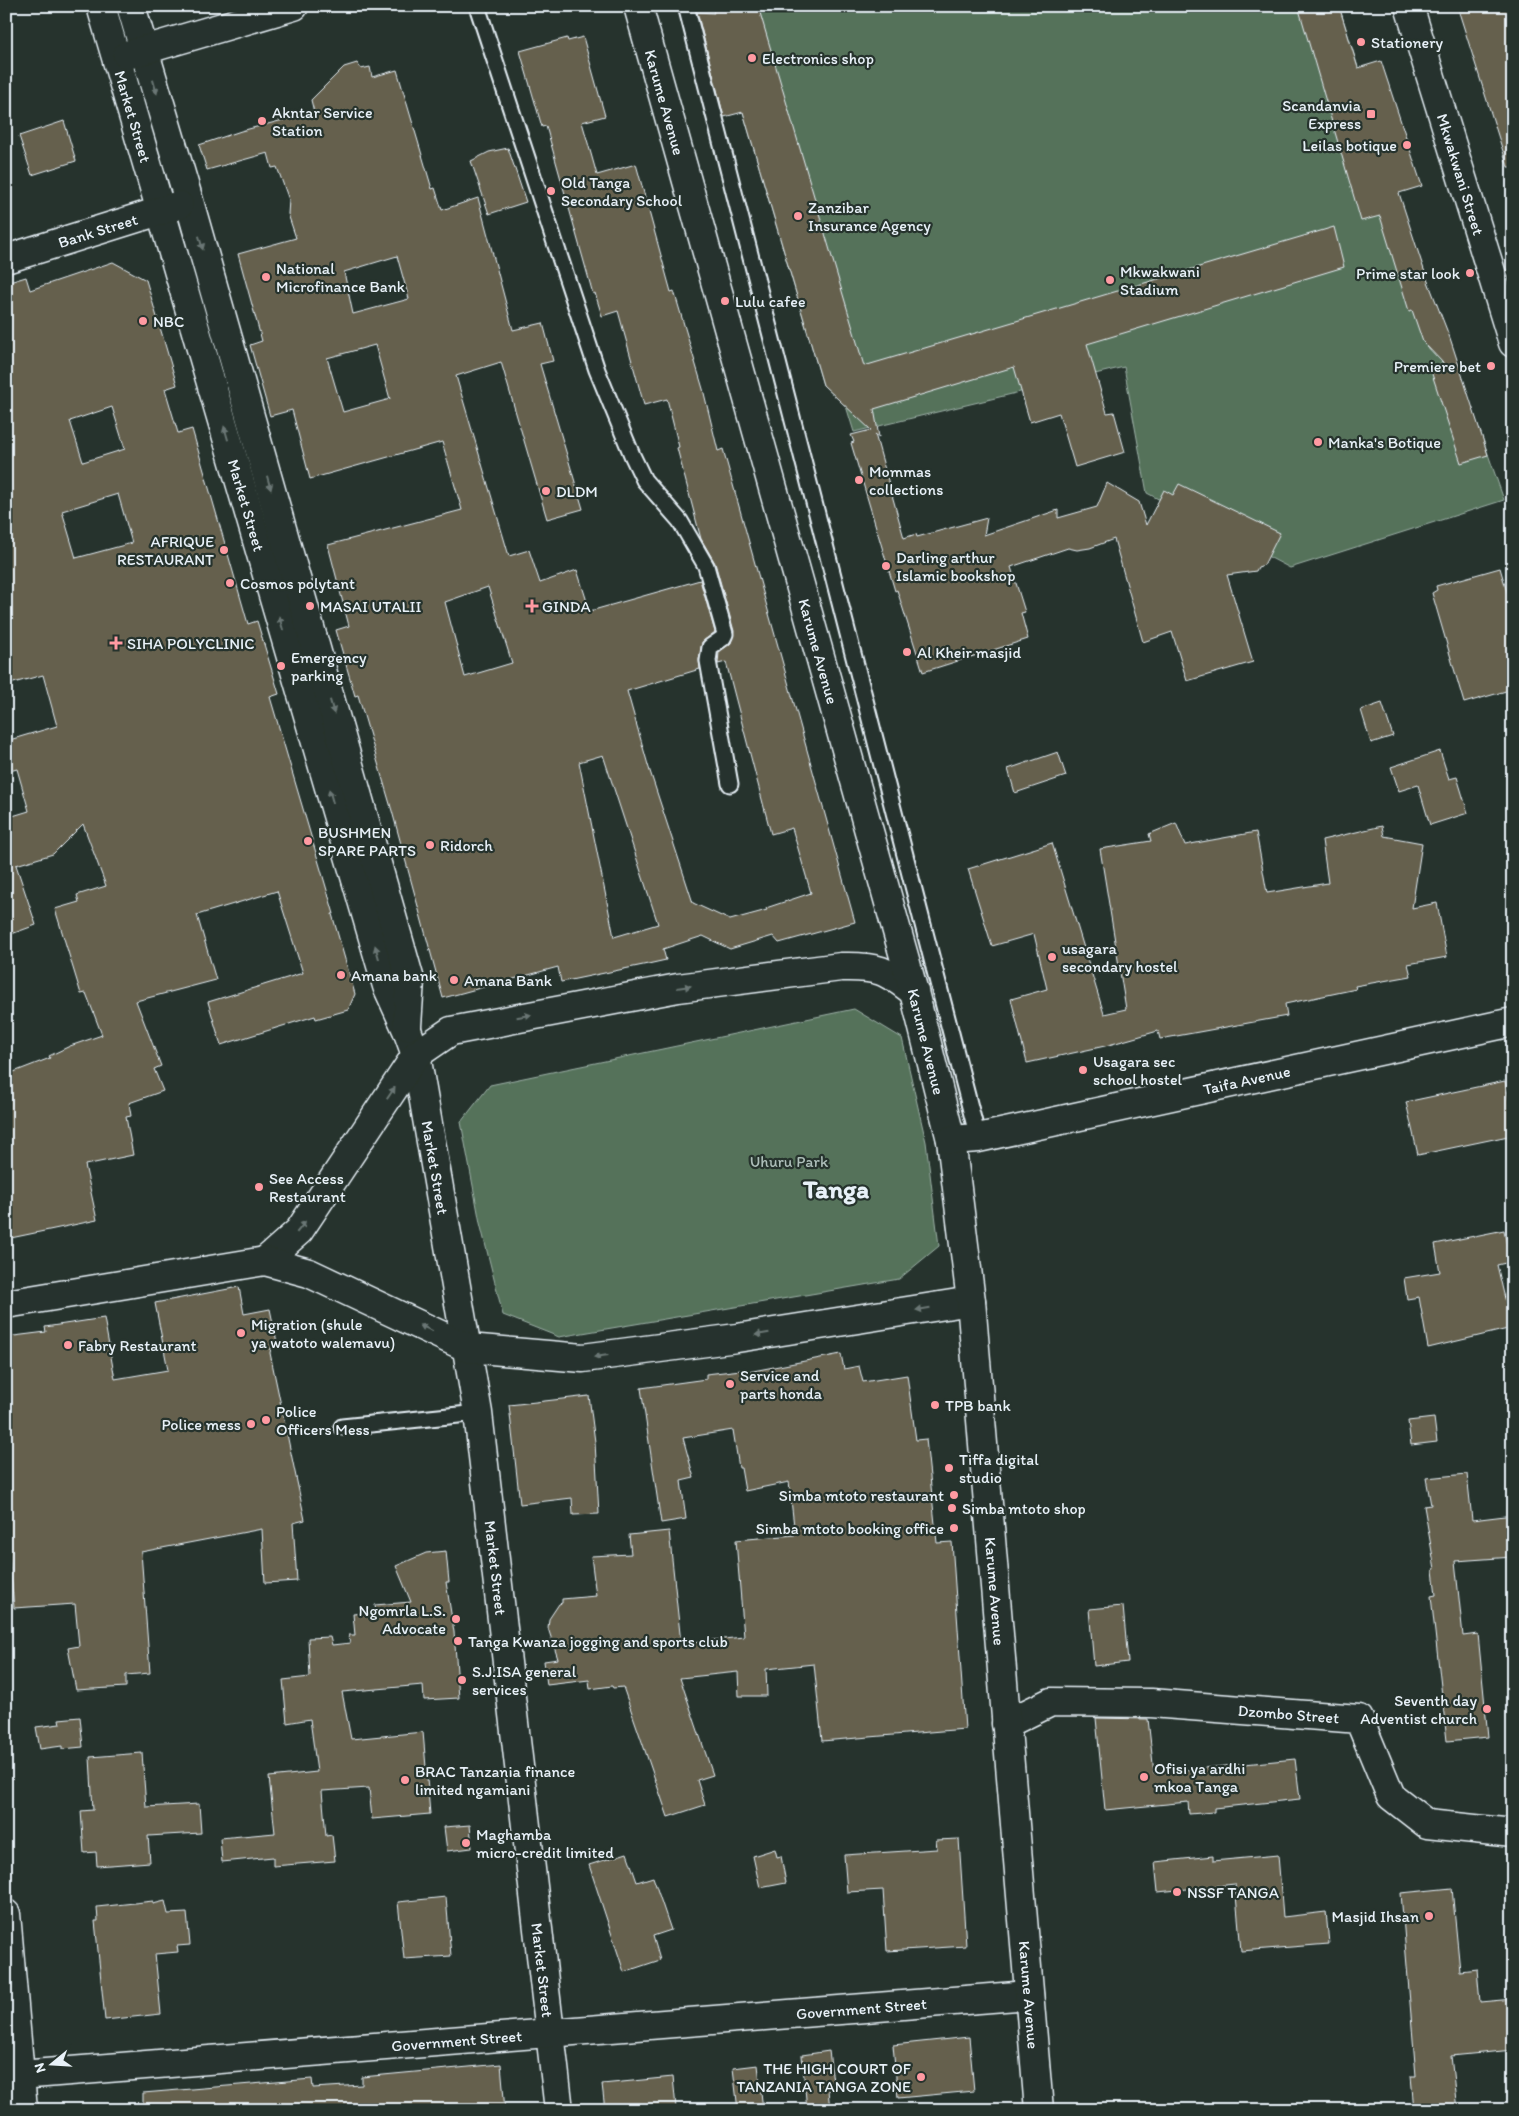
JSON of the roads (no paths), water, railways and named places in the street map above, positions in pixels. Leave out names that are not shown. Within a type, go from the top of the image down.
[{"type":"street","name":"Market Street","points":[[101,6],[387,986],[416,1055],[478,1413],[559,2110]]},
{"type":"street","name":"Market Street","points":[[132,6],[410,980],[407,1030]]},
{"type":"street","points":[[116,58],[294,6]]},
{"type":"street","name":"Karume Avenue","points":[[638,6],[914,992],[951,1140],[971,1301],[1039,2110]]},
{"type":"street","name":"Mkwakwani Street","points":[[1409,6],[1513,343]]},
{"type":"street","name":"Bank Street","points":[[6,259],[189,201]]},
{"type":"street","points":[[266,1261],[299,1231],[416,1055],[451,1031],[678,988],[782,974],[863,966],[891,974],[914,992]]},
{"type":"street","name":"Taifa Avenue","points":[[951,1140],[978,1138],[1513,1022]]},
{"type":"street","points":[[6,1304],[266,1261],[309,1273],[468,1348],[583,1358],[737,1338],[971,1301]]},
{"type":"street","name":"Dzombo Street","points":[[1006,1724],[1051,1702],[1151,1703],[1359,1719],[1391,1796],[1427,1824],[1513,1833]]},
{"type":"street","points":[[6,1914],[13,2075],[23,2110]]},
{"type":"street","name":"Government Street","points":[[13,2075],[1028,1995]]},
{"type":"lane","points":[[477,6],[598,370],[632,455],[644,480],[680,521],[706,566],[712,583],[725,634],[710,647],[708,661],[730,784]]},
{"type":"lane","points":[[686,6],[978,1138]]},
{"type":"lane","points":[[342,1427],[478,1413]]},
{"type":"place","name":"Stationery","points":[[1361,42]]},
{"type":"place","name":"Electronics shop","points":[[752,58]]},
{"type":"place","name":"Scandanvia Express","points":[[1371,114]]},
{"type":"place","name":"Akntar Service Station","points":[[262,121]]},
{"type":"place","name":"Leilas botique","points":[[1407,145]]},
{"type":"place","name":"Old Tanga Secondary School","points":[[551,191]]},
{"type":"place","name":"Zanzibar Insurance Agency","points":[[798,216]]},
{"type":"place","name":"Prime star look","points":[[1470,273]]},
{"type":"place","name":"National Microfinance Bank","points":[[266,277]]},
{"type":"place","name":"Mkwakwani Stadium","points":[[1110,280]]},
{"type":"place","name":"Lulu cafee","points":[[725,301]]},
{"type":"place","name":"NBC","points":[[143,321]]},
{"type":"place","name":"Premiere bet","points":[[1491,366]]},
{"type":"place","name":"Manka's Botique","points":[[1318,442]]},
{"type":"place","name":"Mommas collections","points":[[859,480]]},
{"type":"place","name":"DLDM","points":[[546,491]]},
{"type":"place","name":"AFRIQUE RESTAURANT","points":[[224,550]]},
{"type":"place","name":"Darling arthur Islamic bookshop","points":[[886,566]]},
{"type":"place","name":"Cosmos polytant","points":[[230,583]]},
{"type":"place","name":"MASAI UTALII","points":[[310,606]]},
{"type":"place","name":"GINDA","points":[[532,606]]},
{"type":"place","name":"SIHA POLYCLINIC","points":[[116,643]]},
{"type":"place","name":"Al Kheir masjid","points":[[907,652]]},
{"type":"place","name":"Emergency parking","points":[[281,666]]},
{"type":"place","name":"BUSHMEN SPARE PARTS","points":[[308,841]]},
{"type":"place","name":"Ridorch","points":[[430,845]]},
{"type":"place","name":"usagara secondary hostel","points":[[1052,957]]},
{"type":"place","name":"Amana bank","points":[[341,975]]},
{"type":"place","name":"Amana Bank","points":[[454,980]]},
{"type":"place","name":"Usagara sec school hostel","points":[[1083,1070]]},
{"type":"place","name":"See Access Restaurant","points":[[259,1187]]},
{"type":"place","name":"Migration (shule ya watoto walemavu)","points":[[241,1333]]},
{"type":"place","name":"Fabry Restaurant","points":[[68,1345]]},
{"type":"place","name":"Service and parts honda","points":[[730,1384]]},
{"type":"place","name":"TPB bank","points":[[935,1405]]},
{"type":"place","name":"Police Officers Mess","points":[[266,1420]]},
{"type":"place","name":"Police mess","points":[[251,1424]]},
{"type":"place","name":"Tiffa digital studio","points":[[949,1468]]},
{"type":"place","name":"Simba mtoto restaurant","points":[[954,1495]]},
{"type":"place","name":"Simba mtoto shop","points":[[952,1508]]},
{"type":"place","name":"Simba mtoto booking office","points":[[954,1528]]},
{"type":"place","name":"Ngomrla L.S. Advocate","points":[[456,1619]]},
{"type":"place","name":"Tanga Kwanza jogging and sports club","points":[[458,1641]]},
{"type":"place","name":"S.J.ISA general services","points":[[462,1680]]},
{"type":"place","name":"Seventh day Adventist church","points":[[1487,1709]]},
{"type":"place","name":"Ofisi ya ardhi mkoa Tanga","points":[[1144,1777]]},
{"type":"place","name":"BRAC Tanzania finance limited ngamiani","points":[[405,1780]]},
{"type":"place","name":"Maghamba micro-credit limited","points":[[466,1843]]},
{"type":"place","name":"NSSF TANGA","points":[[1177,1892]]},
{"type":"place","name":"Masjid Ihsan","points":[[1429,1916]]},
{"type":"place","name":"THE HIGH COURT OF TANZANIA TANGA ZONE","points":[[921,2077]]},
{"type":"district","name":"Tanga","points":[[836,1189]]},
{"type":"park label","name":"Uhuru Park","points":[[789,1161]]}]
